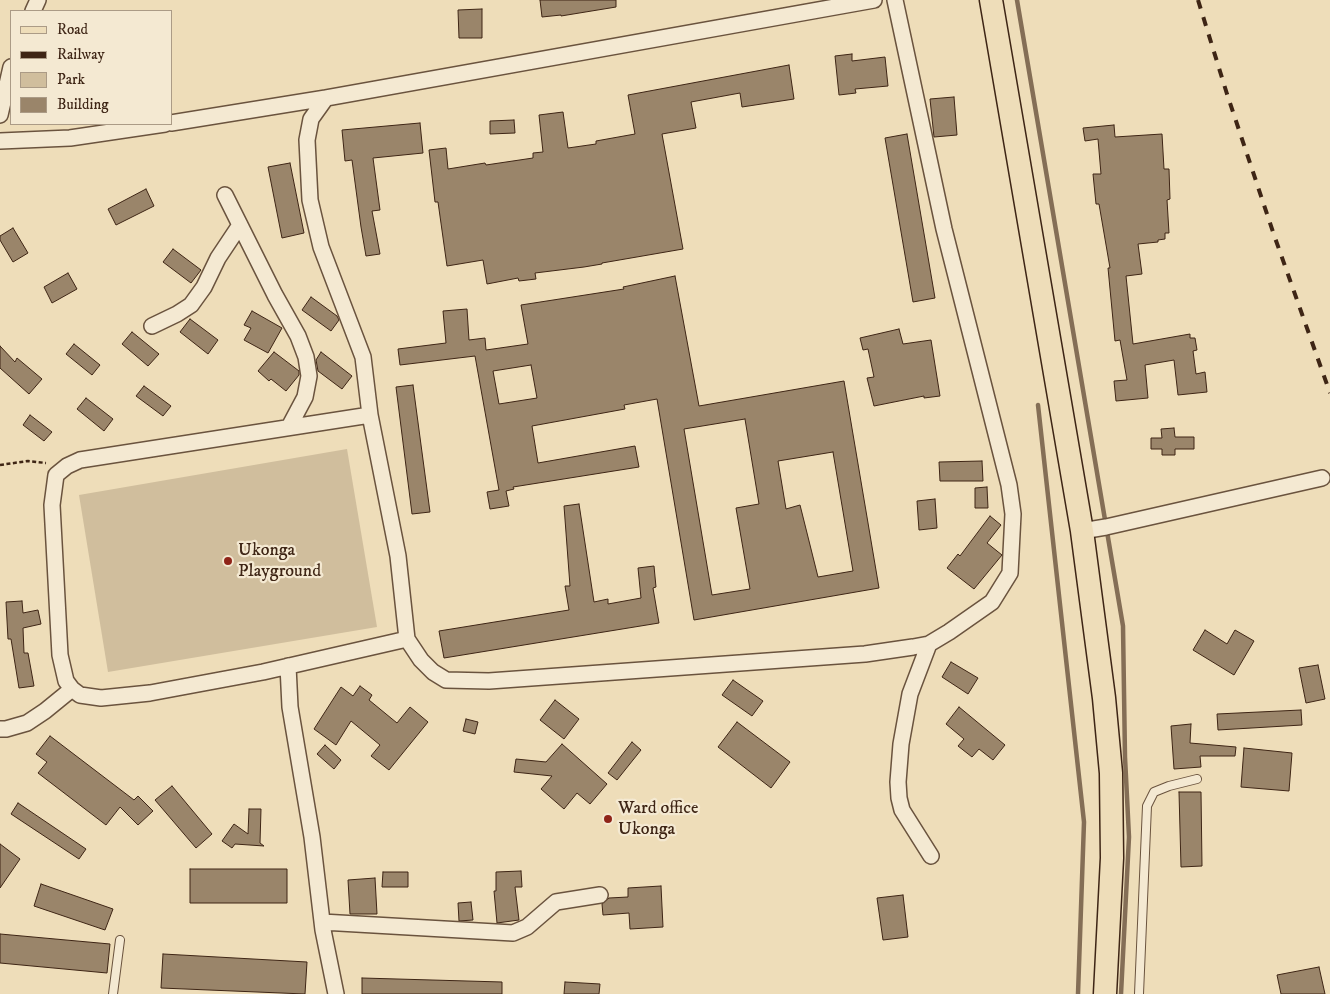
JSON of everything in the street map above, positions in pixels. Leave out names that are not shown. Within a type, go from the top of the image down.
[{"type":"main road","points":[[990,0],[1082,531],[1104,698],[1111,773],[1112,858],[1105,994]]},
{"type":"street","points":[[172,123],[326,98],[824,3],[874,0]]},
{"type":"street","points":[[326,98],[311,118],[307,140],[310,200],[321,247],[363,357],[370,415],[398,556],[408,639],[421,660],[433,672],[446,680],[489,681],[865,654],[929,644],[992,602],[1010,572],[1013,514],[1009,485],[944,229],[895,0]]},
{"type":"street","points":[[0,115],[10,71]]},
{"type":"street","points":[[0,141],[70,138],[158,125]]},
{"type":"street","points":[[225,195],[275,295],[298,336],[306,357],[309,376],[305,397],[289,427]]},
{"type":"street","points":[[152,326],[191,305],[204,287],[218,258],[240,225]]},
{"type":"street","points":[[370,415],[80,460],[67,466],[56,475],[52,505],[60,654],[66,681],[72,689],[80,695],[101,698],[150,693],[288,666],[408,639]]},
{"type":"street","points":[[1082,531],[1322,478]]},
{"type":"street","points":[[929,644],[910,694],[901,744],[898,782],[902,810],[930,856]]},
{"type":"street","points":[[288,666],[290,707],[312,837],[322,922],[336,994]]},
{"type":"street","points":[[0,729],[26,723],[45,711],[72,689]]},
{"type":"street","points":[[322,922],[513,933],[527,926],[556,902],[600,895]]},
{"type":"lane","points":[[1139,994],[1146,806],[1154,792],[1197,779]]},
{"type":"lane","points":[[113,994],[120,940]]},
{"type":"path","points":[[0,465],[28,461],[67,466]]},
{"type":"green space","name":"Ukonga Playground","points":[[347,449],[377,627],[108,672],[79,495]]},
{"type":"building","points":[[540,0],[616,0],[616,7],[561,16],[542,17]]},
{"type":"building","points":[[482,9],[482,38],[459,38],[458,10]]},
{"type":"building","points":[[852,54],[852,61],[885,57],[888,86],[855,89],[856,93],[839,95],[835,56]]},
{"type":"building","points":[[789,65],[794,99],[742,107],[740,93],[691,102],[696,128],[662,134],[683,249],[584,267],[535,273],[536,279],[519,281],[518,278],[487,284],[483,260],[447,266],[438,202],[435,202],[429,150],[446,148],[448,169],[533,158],[533,153],[543,152],[539,115],[563,112],[568,148],[596,144],[596,141],[635,134],[628,95]]},
{"type":"building","points":[[954,97],[957,135],[934,137],[930,99]]},
{"type":"building","points":[[514,120],[515,133],[490,134],[490,121]]},
{"type":"building","points":[[420,123],[423,153],[373,158],[380,210],[372,211],[380,254],[366,256],[352,160],[345,161],[342,130]]},
{"type":"building","points":[[1114,125],[1115,137],[1162,134],[1164,169],[1169,169],[1170,199],[1167,200],[1169,233],[1165,233],[1165,239],[1158,240],[1158,242],[1138,244],[1142,274],[1126,276],[1133,344],[1190,334],[1190,338],[1195,338],[1197,350],[1193,351],[1196,374],[1205,372],[1207,392],[1178,395],[1174,360],[1145,365],[1148,398],[1116,401],[1114,381],[1127,380],[1120,340],[1115,341],[1108,268],[1110,268],[1099,204],[1096,204],[1093,174],[1101,174],[1098,139],[1085,141],[1083,128]]},
{"type":"building","points":[[907,134],[935,298],[913,302],[885,138]]},
{"type":"building","points":[[290,163],[304,233],[282,238],[268,167]]},
{"type":"building","points":[[146,189],[154,206],[116,225],[108,209]]},
{"type":"building","points":[[13,228],[28,253],[13,262],[0,240],[0,236]]},
{"type":"building","points":[[173,249],[201,270],[191,283],[163,262]]},
{"type":"building","points":[[68,273],[77,289],[52,303],[44,287]]},
{"type":"building","points":[[675,276],[699,406],[844,381],[879,588],[694,620],[657,399],[624,405],[625,409],[532,426],[538,463],[635,446],[639,467],[513,487],[514,489],[506,491],[509,506],[490,509],[487,492],[499,490],[475,356],[400,365],[398,349],[446,343],[443,311],[467,309],[469,340],[485,338],[486,350],[528,344],[521,305],[624,289],[623,287]],"holes":[[[531,365],[537,398],[499,404],[493,371]],[[745,419],[759,504],[736,508],[750,589],[712,595],[684,429]],[[833,452],[853,571],[818,577],[800,505],[786,509],[778,461]]]},
{"type":"building","points":[[311,297],[337,316],[339,320],[331,331],[302,310]]},
{"type":"building","points":[[252,311],[282,328],[268,353],[244,340],[251,328],[244,325]]},
{"type":"building","points":[[190,319],[218,340],[208,354],[180,332]]},
{"type":"building","points":[[899,329],[903,344],[931,340],[940,396],[924,398],[924,396],[874,406],[867,378],[874,377],[868,349],[863,350],[860,338]]},
{"type":"building","points":[[132,332],[159,354],[148,366],[122,344]]},
{"type":"building","points":[[74,344],[100,365],[92,375],[66,354]]},
{"type":"building","points":[[0,346],[15,362],[17,358],[42,379],[29,394],[0,368]]},
{"type":"building","points":[[274,352],[299,371],[299,375],[286,391],[271,379],[269,381],[258,371]]},
{"type":"building","points":[[321,352],[352,376],[342,389],[318,371],[316,360]]},
{"type":"building","points":[[413,385],[430,512],[412,514],[396,387]]},
{"type":"building","points":[[144,386],[171,406],[163,416],[136,396]]},
{"type":"building","points":[[86,398],[113,419],[104,431],[77,409]]},
{"type":"building","points":[[30,415],[52,432],[44,441],[23,425]]},
{"type":"building","points":[[1174,428],[1175,437],[1194,437],[1194,449],[1175,449],[1175,455],[1162,455],[1162,449],[1151,449],[1151,438],[1162,438],[1161,429]]},
{"type":"building","points":[[982,461],[983,481],[940,481],[939,462]]},
{"type":"building","points":[[987,487],[988,508],[975,508],[975,488]]},
{"type":"building","points":[[935,499],[937,528],[919,530],[917,501]]},
{"type":"building","points":[[579,504],[594,602],[608,599],[608,604],[641,598],[638,568],[654,566],[656,587],[653,588],[659,623],[444,658],[439,631],[569,610],[565,586],[570,586],[564,506]]},
{"type":"building","points":[[990,516],[1001,525],[987,543],[1002,555],[974,589],[947,568],[958,554],[960,556]]},
{"type":"building","points":[[22,601],[23,613],[38,610],[41,624],[23,628],[24,653],[28,653],[34,686],[19,688],[11,639],[8,639],[6,602]]},
{"type":"building","points":[[1205,630],[1227,644],[1235,630],[1254,641],[1234,675],[1193,650]]},
{"type":"building","points":[[951,662],[978,678],[968,694],[942,677]]},
{"type":"building","points":[[1318,665],[1325,699],[1306,703],[1299,668]]},
{"type":"building","points":[[733,680],[763,701],[752,716],[722,695]]},
{"type":"building","points":[[360,686],[372,695],[369,700],[397,723],[410,707],[428,722],[389,770],[371,756],[380,745],[351,721],[336,745],[314,729],[341,687],[353,696]]},
{"type":"building","points":[[555,700],[579,719],[564,739],[540,720]]},
{"type":"building","points":[[959,707],[1005,745],[993,760],[979,749],[972,757],[958,746],[964,739],[946,724]]},
{"type":"building","points":[[1301,710],[1302,725],[1218,730],[1217,714]]},
{"type":"building","points":[[466,719],[478,722],[475,734],[463,731]]},
{"type":"building","points":[[737,722],[790,762],[771,788],[718,747]]},
{"type":"building","points":[[1191,724],[1190,743],[1236,747],[1235,756],[1200,756],[1201,767],[1174,769],[1171,726]]},
{"type":"building","points":[[50,736],[134,800],[138,796],[153,811],[138,825],[120,807],[106,825],[38,773],[47,762],[36,754]]},
{"type":"building","points":[[632,742],[641,750],[617,780],[608,773]]},
{"type":"building","points":[[562,744],[607,784],[590,804],[577,793],[564,809],[541,789],[552,776],[514,772],[516,759],[546,762]]},
{"type":"building","points":[[325,745],[341,760],[334,769],[317,754]]},
{"type":"building","points":[[1244,748],[1292,753],[1289,791],[1241,787]]},
{"type":"building","points":[[172,786],[212,834],[196,848],[155,800]]},
{"type":"building","points":[[1179,792],[1201,792],[1202,866],[1181,867]]},
{"type":"building","points":[[18,803],[86,849],[79,859],[11,814]]},
{"type":"building","points":[[249,809],[261,809],[260,843],[264,846],[235,844],[232,848],[222,841],[234,824],[248,834]]},
{"type":"building","points":[[0,844],[20,859],[0,888]]},
{"type":"building","points":[[190,869],[287,869],[287,903],[190,903]]},
{"type":"building","points":[[521,871],[522,887],[515,887],[519,920],[497,923],[494,891],[496,891],[496,872]]},
{"type":"building","points":[[383,872],[408,872],[408,887],[382,887]]},
{"type":"building","points":[[375,878],[377,914],[350,914],[348,880]]},
{"type":"building","points":[[41,884],[113,909],[105,930],[34,906]]},
{"type":"building","points":[[661,886],[663,927],[630,929],[629,913],[603,915],[602,904],[609,898],[628,897],[628,888]]},
{"type":"building","points":[[903,895],[908,937],[883,940],[877,898]]},
{"type":"building","points":[[471,902],[473,920],[459,921],[458,903]]},
{"type":"building","points":[[0,934],[110,944],[107,973],[0,963]]},
{"type":"building","points":[[163,954],[307,962],[305,994],[161,988]]},
{"type":"building","points":[[1319,967],[1325,994],[1281,994],[1277,975]]},
{"type":"building","points":[[362,978],[502,982],[502,994],[362,994]]},
{"type":"building","points":[[565,982],[600,984],[599,994],[564,994]]},
{"type":"waterway","points":[[1017,0],[1123,626],[1125,757],[1129,837],[1121,994]]},
{"type":"waterway","points":[[1038,405],[1084,822],[1078,994]]},
{"type":"railway","points":[[1198,0],[1274,235],[1330,393]]},
{"type":"place","name":"Ukonga Playground","points":[[228,561]]},
{"type":"place","name":"Ward office Ukonga","points":[[608,819]]}]
